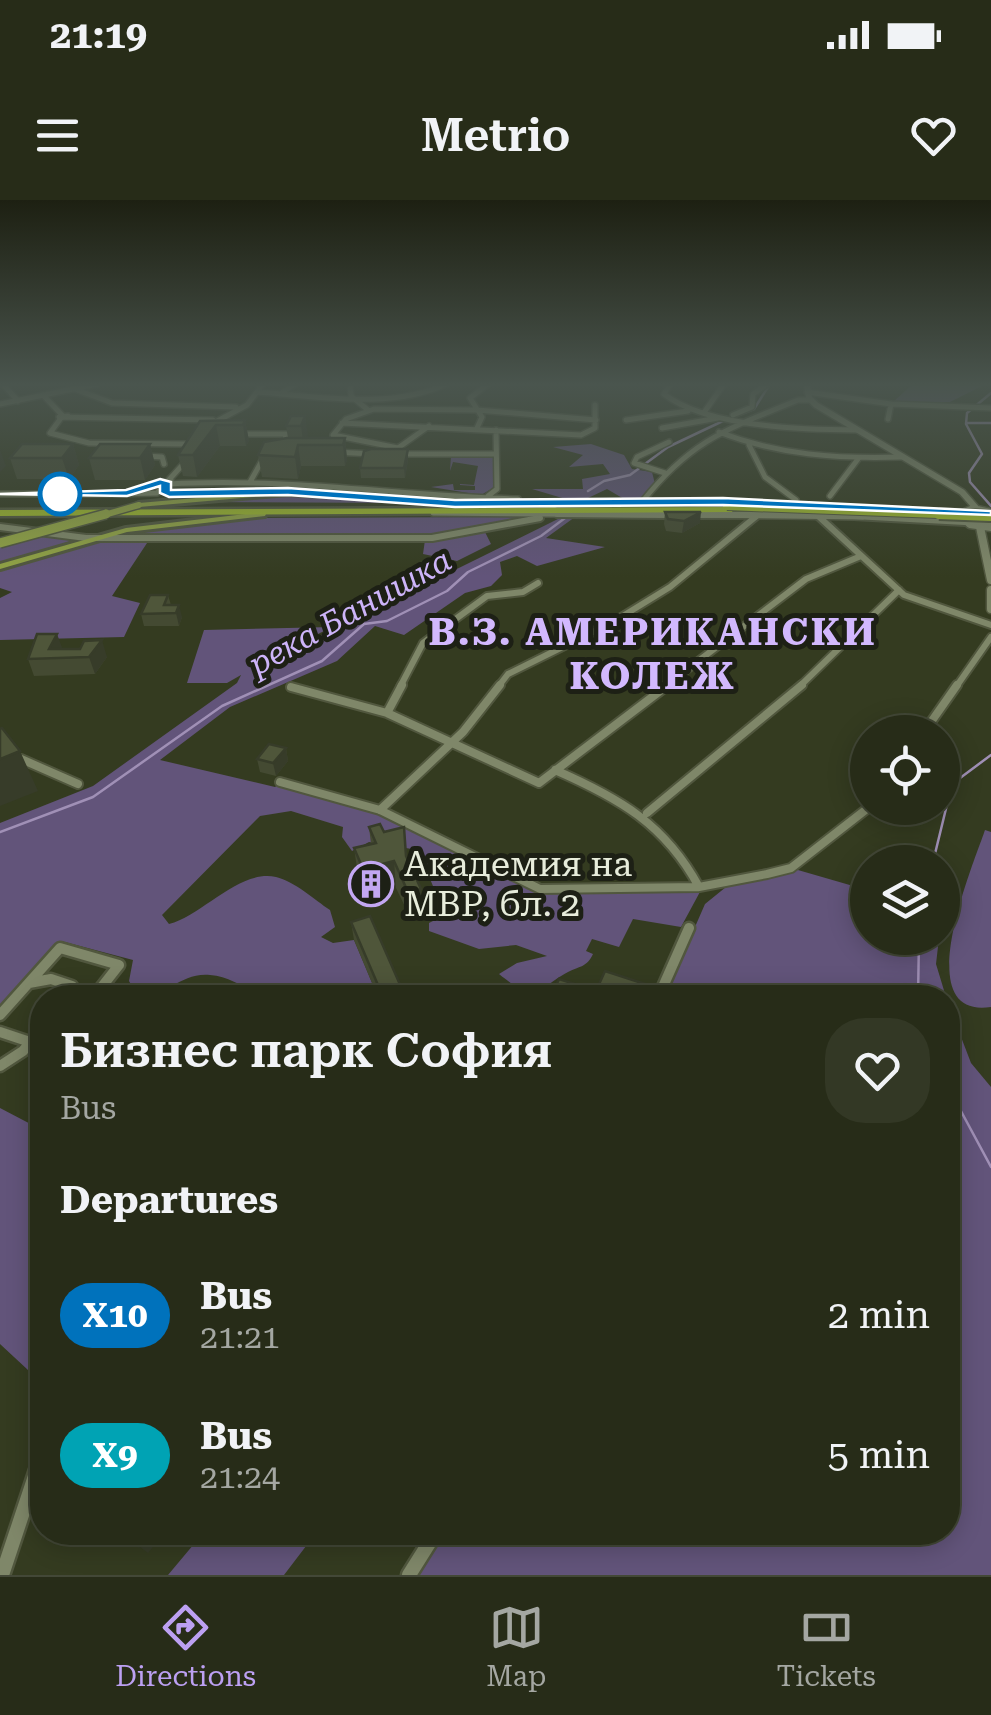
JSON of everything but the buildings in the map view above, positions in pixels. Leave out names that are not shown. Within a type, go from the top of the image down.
[{"type":"highway","points":[[344,506],[455,503]]},
{"type":"highway","points":[[0,509],[294,512],[728,508]]},
{"type":"highway","points":[[0,509],[728,508],[990,516]]},
{"type":"main road","points":[[0,543],[140,505],[232,493],[333,493],[556,508]]},
{"type":"main road","points":[[0,567],[94,538],[179,522],[294,512]]},
{"type":"street","points":[[280,454],[282,448]]},
{"type":"street","points":[[488,496],[496,489],[496,448]]},
{"type":"street","points":[[656,448],[637,457],[634,463],[665,473]]},
{"type":"street","points":[[642,502],[665,473],[693,448]]},
{"type":"street","points":[[751,448],[765,477],[796,500]]},
{"type":"street","points":[[782,448],[859,458],[901,457]]},
{"type":"street","points":[[887,448],[962,492],[976,508],[990,516],[980,527]]},
{"type":"street","points":[[250,482],[262,459],[290,452]]},
{"type":"street","points":[[323,452],[496,454]]},
{"type":"street","points":[[190,455],[169,484],[169,494],[232,493]]},
{"type":"street","points":[[138,456],[162,457],[164,464]]},
{"type":"street","points":[[830,496],[859,458]]},
{"type":"street","points":[[0,494],[144,493],[184,480],[250,482],[435,498],[488,496],[556,508],[816,514],[966,522],[980,527]]},
{"type":"street","points":[[140,505],[144,493],[157,482],[169,484]]},
{"type":"street","points":[[0,527],[94,538],[432,538],[556,508],[642,502],[961,511],[976,508]]},
{"type":"street","points":[[380,810],[452,744],[508,674],[610,624],[670,587],[765,509],[752,503]]},
{"type":"street","points":[[395,511],[521,518]]},
{"type":"street","points":[[961,511],[966,522]]},
{"type":"street","points":[[816,514],[900,590],[991,624]]},
{"type":"street","points":[[980,527],[991,580]]},
{"type":"street","points":[[291,687],[386,714],[540,782],[806,579],[861,556]]},
{"type":"street","points":[[386,714],[423,643],[487,596],[524,592],[538,583]]},
{"type":"street","points":[[647,813],[778,708],[900,590]]},
{"type":"street","points":[[991,590],[991,609]]},
{"type":"street","points":[[936,715],[991,637]]},
{"type":"street","points":[[0,763],[20,759],[78,784]]},
{"type":"street","points":[[555,770],[647,813],[680,850],[699,887]]},
{"type":"street","points":[[285,784],[380,810],[540,889],[699,887],[791,868],[850,822]]},
{"type":"street","points":[[664,985],[689,928]]},
{"type":"street","points":[[0,1014],[65,948],[119,965],[103,985]]},
{"type":"street","points":[[26,985],[49,977],[70,985]]},
{"type":"street","points":[[0,1032],[30,1042]]},
{"type":"street","points":[[0,1066],[30,1048]]},
{"type":"street","points":[[2,1575],[30,1491]]},
{"type":"street","points":[[408,1575],[428,1545]]},
{"type":"shaded area","points":[[557,448],[604,448],[624,455],[632,469],[652,472],[655,484],[640,499],[624,499],[607,489],[586,499],[569,500],[532,489],[583,489],[582,479],[610,474],[603,464],[569,467],[583,455]]},
{"type":"shaded area","points":[[493,456],[493,488],[481,495],[431,487],[453,484],[454,490],[475,490],[475,486],[460,484],[474,485],[478,466],[453,462],[450,471],[451,457],[405,457]]},
{"type":"shaded area","points":[[290,494],[405,503],[173,502]]},
{"type":"shaded area","points":[[562,517],[575,517],[546,538],[605,547],[537,566],[517,556],[500,562],[502,575],[491,586],[465,593],[404,635],[375,626],[337,661],[230,707],[160,760],[275,787],[279,784],[377,812],[540,892],[701,890],[681,927],[633,919],[619,947],[592,939],[586,951],[593,954],[586,964],[548,985],[515,985],[499,974],[517,963],[547,956],[516,945],[479,949],[429,931],[429,923],[445,915],[418,850],[369,842],[352,851],[342,837],[343,827],[291,811],[260,816],[162,915],[169,924],[248,880],[262,876],[283,879],[330,910],[335,927],[321,937],[333,943],[354,940],[373,985],[240,985],[226,978],[200,975],[174,985],[131,985],[133,960],[61,941],[0,1009],[0,823],[93,786],[237,683],[241,675],[227,683],[187,683],[204,630],[332,627],[314,636],[321,636]]},
{"type":"shaded area","points":[[237,518],[522,519],[434,535],[121,534]]},
{"type":"shaded area","points":[[485,532],[491,544],[457,561],[423,554],[425,540]]},
{"type":"shaded area","points":[[34,534],[74,540],[0,564],[0,545]]},
{"type":"shaded area","points":[[149,540],[112,596],[140,603],[124,637],[0,640],[0,598],[12,592],[0,588],[0,571],[96,541]]},
{"type":"shaded area","points":[[985,830],[991,832],[991,1007],[966,1004],[960,997],[960,985],[952,985],[950,955],[960,955],[960,904]]},
{"type":"shaded area","points":[[791,868],[850,885],[850,955],[937,955],[942,985],[670,985],[705,904],[726,887]]},
{"type":"shaded area","points":[[960,1034],[971,1063],[991,1087],[991,1575],[416,1575],[436,1545],[960,1545]]},
{"type":"shaded area","points":[[0,1108],[30,1124],[30,1372],[0,1344]]},
{"type":"shaded area","points":[[193,1545],[307,1545],[284,1575],[168,1575]]},
{"type":"waterway","name":"река Банишка","points":[[588,491],[604,481],[630,475],[666,448]]},
{"type":"waterway","points":[[979,448],[982,454],[969,473],[970,482],[991,506]]},
{"type":"waterway","name":"река Банишка","points":[[0,832],[93,797],[222,706],[322,661],[364,624],[387,621],[447,591],[468,572],[541,536],[565,518]]},
{"type":"waterway","points":[[937,845],[952,784],[991,755]]},
{"type":"waterway","points":[[918,985],[919,955]]},
{"type":"waterway","points":[[960,1109],[991,1167]]},
{"type":"bus line","name":"Х10","points":[[0,494],[127,493],[160,482],[167,484],[164,490],[169,494],[288,492],[455,503],[723,501],[991,511]]},
{"type":"place","name":"Академия на МВР, бл. 2","points":[[371,884]]},
{"type":"district","name":"В.З. АМЕРИКАНСКИ КОЛЕЖ","points":[[653,654]]}]
